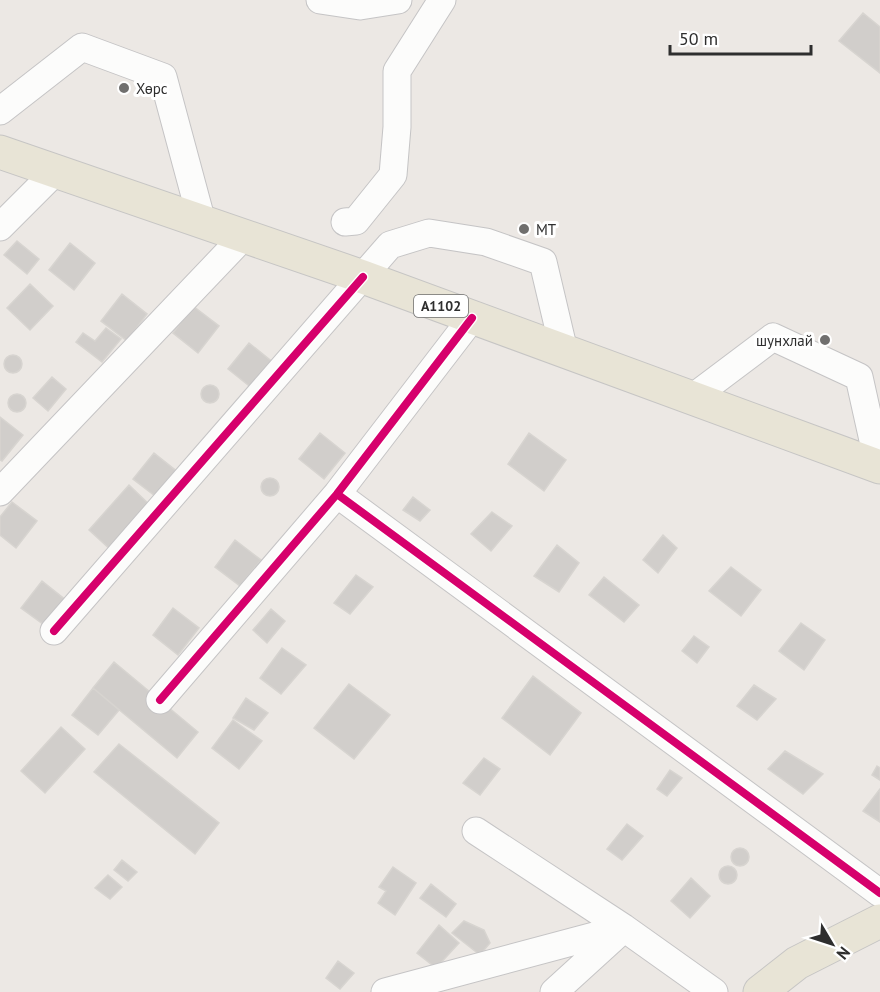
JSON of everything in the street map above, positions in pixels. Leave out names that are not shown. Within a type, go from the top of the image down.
[{"type":"main road","name":"A1102","points":[[0,152],[363,277],[879,467]]},
{"type":"main road","points":[[760,992],[797,963],[880,921]]},
{"type":"street","points":[[320,0],[360,6],[398,0]]},
{"type":"street","points":[[345,222],[356,221],[393,175],[397,127],[397,71],[442,0]]},
{"type":"street","points":[[0,111],[82,46],[163,77],[202,222]]},
{"type":"street","points":[[0,227],[56,171]]},
{"type":"street","points":[[54,631],[390,245],[429,233],[486,242],[543,262],[564,351]]},
{"type":"street","points":[[0,492],[244,236]]},
{"type":"street","points":[[160,700],[337,494],[472,318]]},
{"type":"street","points":[[692,398],[773,337],[859,377],[879,467]]},
{"type":"street","points":[[337,494],[880,892]]},
{"type":"street","points":[[476,831],[624,928],[714,992]]},
{"type":"street","points":[[385,992],[624,928]]},
{"type":"street","points":[[554,992],[624,928]]},
{"type":"building","points":[[863,13],[880,27],[880,73],[839,41]]},
{"type":"building","points":[[17,241],[39,259],[27,274],[4,255]]},
{"type":"building","points":[[70,243],[95,263],[74,290],[49,270]]},
{"type":"building","points":[[30,284],[53,306],[30,330],[7,308]]},
{"type":"building","points":[[122,294],[147,314],[127,341],[101,321]]},
{"type":"building","points":[[193,306],[219,326],[198,353],[173,333]]},
{"type":"building","points":[[106,328],[121,339],[102,362],[76,342],[83,333],[95,341]]},
{"type":"building","points":[[249,343],[274,363],[253,389],[228,369]]},
{"type":"building","points":[[13,355],[19,358],[22,364],[19,370],[13,373],[7,370],[4,364],[7,358]]},
{"type":"building","points":[[52,377],[66,389],[48,411],[33,398]]},
{"type":"building","points":[[210,385],[216,388],[219,394],[216,400],[210,403],[204,400],[201,394],[204,388]]},
{"type":"building","points":[[17,394],[23,397],[26,403],[23,409],[17,412],[11,409],[8,403],[11,397]]},
{"type":"building","points":[[0,417],[23,435],[2,461],[0,460]]},
{"type":"building","points":[[320,433],[345,453],[324,479],[299,459]]},
{"type":"building","points":[[529,433],[566,460],[544,491],[508,464]]},
{"type":"building","points":[[154,453],[179,473],[159,499],[133,479]]},
{"type":"building","points":[[270,478],[276,481],[279,487],[276,493],[270,496],[264,493],[261,487],[264,481]]},
{"type":"building","points":[[129,485],[153,508],[113,552],[89,530]]},
{"type":"building","points":[[413,497],[430,510],[420,521],[403,510]]},
{"type":"building","points":[[12,502],[37,521],[16,548],[0,535],[0,517]]},
{"type":"building","points":[[492,512],[512,526],[491,551],[471,534]]},
{"type":"building","points":[[663,535],[677,548],[658,573],[643,560]]},
{"type":"building","points":[[235,540],[261,560],[240,586],[215,567]]},
{"type":"building","points":[[557,545],[579,563],[559,592],[534,576]]},
{"type":"building","points":[[731,567],[761,590],[741,616],[709,591]]},
{"type":"building","points":[[356,575],[373,587],[350,614],[334,603]]},
{"type":"building","points":[[604,577],[639,605],[624,622],[589,595]]},
{"type":"building","points":[[42,581],[67,601],[47,627],[21,608]]},
{"type":"building","points":[[173,608],[199,628],[178,655],[153,635]]},
{"type":"building","points":[[271,609],[285,621],[267,643],[253,630]]},
{"type":"building","points":[[801,623],[825,640],[804,670],[779,651]]},
{"type":"building","points":[[694,636],[709,647],[697,663],[682,651]]},
{"type":"building","points":[[282,648],[306,665],[281,694],[260,678]]},
{"type":"building","points":[[114,662],[198,732],[177,758],[93,688]]},
{"type":"building","points":[[533,676],[581,713],[550,755],[502,718]]},
{"type":"building","points":[[349,684],[390,715],[354,759],[314,728]]},
{"type":"building","points":[[754,685],[776,699],[757,720],[737,706]]},
{"type":"building","points":[[93,688],[119,710],[98,735],[72,715]]},
{"type":"building","points":[[246,698],[268,713],[254,730],[233,718]]},
{"type":"building","points":[[233,720],[262,741],[239,769],[212,748]]},
{"type":"building","points":[[61,727],[85,749],[45,793],[21,771]]},
{"type":"building","points":[[119,744],[219,823],[195,854],[94,772]]},
{"type":"building","points":[[785,751],[823,774],[803,794],[768,769]]},
{"type":"building","points":[[484,758],[500,769],[480,795],[463,783]]},
{"type":"building","points":[[877,766],[880,768],[880,780],[872,775]]},
{"type":"building","points":[[670,770],[682,778],[667,796],[657,789]]},
{"type":"building","points":[[880,789],[880,822],[863,811]]},
{"type":"building","points":[[627,824],[643,836],[622,860],[607,849]]},
{"type":"building","points":[[740,848],[746,851],[749,857],[746,863],[740,866],[734,863],[731,857],[734,851]]},
{"type":"building","points":[[122,860],[137,872],[128,881],[114,870]]},
{"type":"building","points":[[728,866],[734,869],[737,875],[734,881],[728,884],[722,881],[719,875],[722,869]]},
{"type":"building","points":[[393,867],[416,883],[395,915],[378,903],[386,891],[379,887]]},
{"type":"building","points":[[108,875],[122,887],[110,899],[95,888]]},
{"type":"building","points":[[691,878],[710,896],[690,918],[671,901]]},
{"type":"building","points":[[431,884],[456,904],[446,917],[420,898]]},
{"type":"building","points":[[464,921],[484,930],[490,943],[480,955],[452,933]]},
{"type":"building","points":[[439,925],[459,943],[436,968],[417,953]]},
{"type":"building","points":[[338,961],[354,973],[340,989],[326,978]]},
{"type":"cycle path","points":[[54,631],[363,277]]},
{"type":"cycle path","points":[[160,700],[337,494],[472,318]]},
{"type":"cycle path","points":[[337,494],[880,893]]},
{"type":"place","name":"Хөрс","points":[[124,88]]},
{"type":"place","name":"МТ","points":[[524,229]]},
{"type":"place","name":"шунхлай","points":[[825,340]]}]
